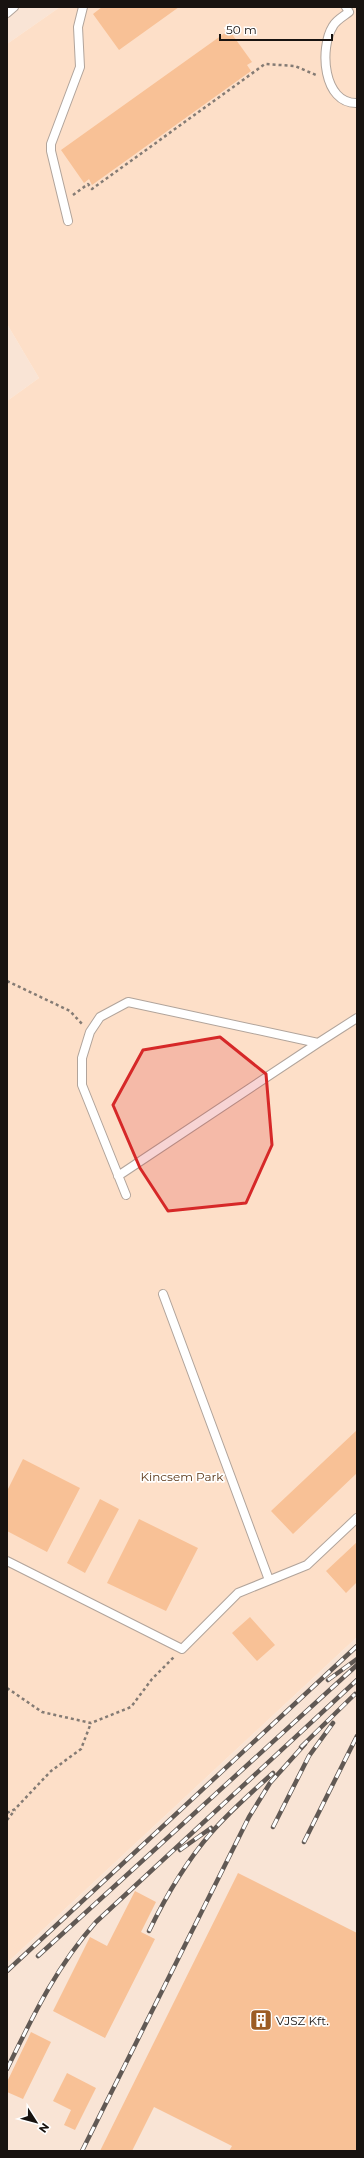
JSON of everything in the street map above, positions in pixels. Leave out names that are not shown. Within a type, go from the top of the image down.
[{"type":"lane","points":[[7,13],[14,7]]},
{"type":"lane","points":[[68,221],[50,151],[51,144],[80,68],[78,27],[83,7]]},
{"type":"lane","points":[[346,7],[349,12],[333,25],[326,42],[324,63],[329,81],[338,96],[351,103],[357,103]]},
{"type":"lane","points":[[126,1195],[82,1085],[82,1058],[90,1032],[100,1018],[128,1002],[318,1043]]},
{"type":"lane","points":[[118,1176],[357,1018]]},
{"type":"lane","points":[[163,1294],[269,1580]]},
{"type":"lane","points":[[7,1561],[182,1649],[238,1593],[307,1565],[357,1518]]},
{"type":"path","points":[[63,201],[88,184],[92,189],[265,64],[295,66],[329,81]]},
{"type":"path","points":[[7,982],[70,1011],[90,1032]]},
{"type":"path","points":[[7,1688],[42,1712],[91,1723],[131,1707],[152,1679],[182,1649]]},
{"type":"path","points":[[7,1820],[15,1809],[50,1771],[81,1749],[91,1723]]},
{"type":"path","points":[[7,1813],[15,1809]]},
{"type":"highlighted area","points":[[220,1037],[266,1074],[272,1145],[246,1203],[168,1211],[140,1168],[113,1105],[143,1050]]},
{"type":"shaded area","points":[[7,7],[60,7],[7,44]]},
{"type":"shaded area","points":[[7,324],[39,378],[7,401]]},
{"type":"shaded area","points":[[357,1637],[357,2151],[7,2151],[7,1963]]},
{"type":"green space","name":"Kincsem Park","points":[[60,7],[357,7],[357,1637],[7,1963],[7,401],[39,378],[7,324],[7,44]]},
{"type":"building","points":[[102,7],[179,7],[119,50],[93,14]]},
{"type":"building","points":[[229,30],[252,62],[247,65],[251,71],[92,185],[89,179],[84,183],[61,150]]},
{"type":"building","points":[[357,1430],[357,1473],[293,1534],[271,1511]]},
{"type":"building","points":[[23,1459],[80,1488],[47,1552],[7,1531],[7,1491]]},
{"type":"building","points":[[100,1499],[119,1509],[85,1573],[67,1563]]},
{"type":"building","points":[[139,1519],[198,1548],[166,1611],[107,1583]]},
{"type":"building","points":[[357,1542],[357,1582],[346,1593],[326,1571]]},
{"type":"building","points":[[250,1617],[275,1645],[257,1661],[232,1633]]},
{"type":"building","name":"VJSZ Kft.","points":[[238,1873],[357,1933],[357,2151],[229,2151],[232,2146],[154,2107],[132,2151],[100,2151]]},
{"type":"building","points":[[135,1891],[156,1902],[141,1932],[155,1939],[105,2038],[53,2011],[90,1937],[107,1946]]},
{"type":"building","points":[[31,2032],[51,2042],[23,2099],[7,2092],[7,2082]]},
{"type":"building","points":[[67,2073],[96,2088],[75,2130],[64,2125],[71,2110],[53,2101]]},
{"type":"railway","points":[[7,1971],[357,1646]]},
{"type":"railway","points":[[328,1680],[357,1659]]},
{"type":"railway","points":[[38,1956],[357,1665]]},
{"type":"railway","points":[[7,2069],[46,1992],[69,1956],[96,1922],[357,1680]]},
{"type":"railway","points":[[301,1747],[355,1694]]},
{"type":"railway","points":[[273,1827],[309,1756],[333,1723]]},
{"type":"railway","points":[[304,1842],[357,1736]]},
{"type":"railway","points":[[82,2151],[249,1817],[270,1783],[305,1744]]},
{"type":"railway","points":[[149,1931],[177,1880],[202,1844],[226,1817],[273,1773]]},
{"type":"railway","points":[[180,1850],[211,1828]]},
{"type":"place","name":"VJSZ Kft.","points":[[261,2020]]}]
